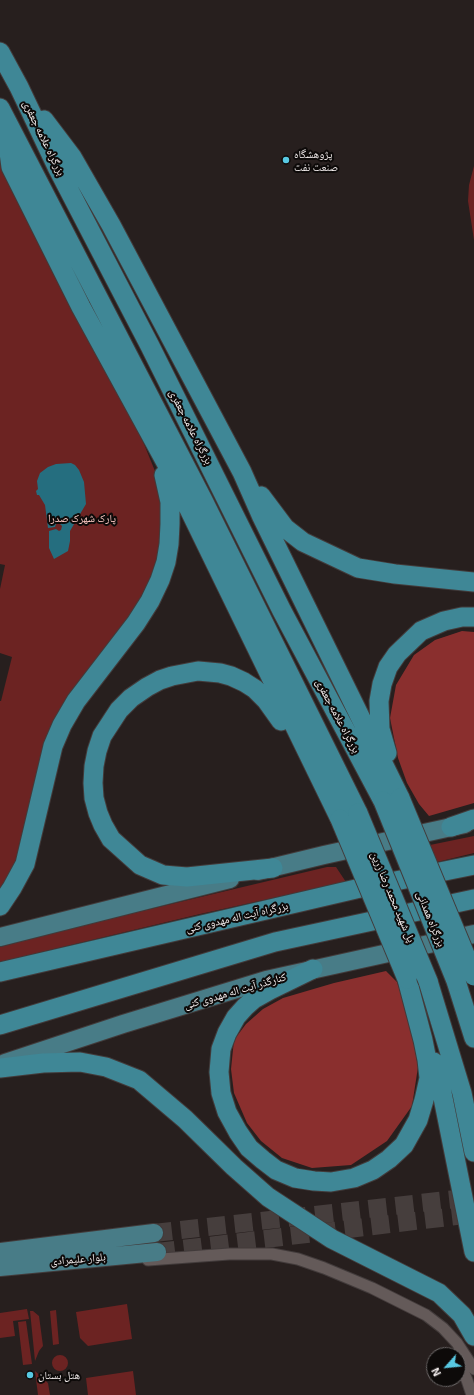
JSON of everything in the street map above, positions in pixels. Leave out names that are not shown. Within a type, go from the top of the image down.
[{"type":"highway","name":"بزرگراه علامه جعفری","points":[[0,52],[19,87],[57,167],[150,346],[282,611],[391,800]]},
{"type":"highway","points":[[19,87],[72,157],[114,232],[242,472],[391,800],[465,978],[474,1038]]},
{"type":"highway","name":"بزرگراه علامه جعفری","points":[[2,110],[203,500],[358,813]]},
{"type":"highway","points":[[2,110],[11,167],[81,307],[152,440],[171,472],[286,712],[340,819],[408,979],[438,1072],[474,1252]]},
{"type":"highway","points":[[0,906],[25,864],[53,746],[62,725],[76,701],[136,622],[150,601],[160,580],[166,562],[169,544],[170,502],[163,472],[152,440]]},
{"type":"highway","points":[[242,472],[285,528],[303,542],[326,554],[358,568],[395,574],[474,582]]},
{"type":"highway","points":[[391,800],[380,729],[379,701],[388,667],[397,654],[421,631],[444,621],[462,617],[474,617]]},
{"type":"highway","points":[[273,868],[187,877],[163,875],[140,865],[111,839],[98,813],[94,798],[93,783],[94,766],[102,736],[119,710],[131,698],[160,680],[198,671],[220,673],[244,682],[255,689],[266,700],[322,781]]},
{"type":"highway","name":"پل شهید محمد رضا زرین","points":[[358,813],[428,981],[462,1093],[474,1152]]},
{"type":"highway","points":[[451,827],[474,819]]},
{"type":"highway","name":"بزرگراه آیت اله مهدوی کنی","points":[[0,972],[356,889],[474,865]]},
{"type":"highway","points":[[0,1025],[276,942],[474,899]]},
{"type":"highway","points":[[313,969],[270,990],[254,999],[245,1007],[236,1017],[227,1032],[221,1050],[219,1072],[221,1093],[227,1112],[249,1148],[276,1170],[296,1178],[314,1181],[331,1182],[354,1178],[373,1170],[389,1159],[404,1145],[418,1120],[429,1078],[423,1040],[408,979]]},
{"type":"highway","points":[[0,1068],[43,1063],[80,1062],[106,1066],[139,1080],[185,1120],[268,1197],[332,1239],[439,1293],[462,1315],[474,1336]]},
{"type":"main road","points":[[0,937],[324,855],[474,822]]},
{"type":"main road","name":"کنارگذر آیت اله مهدوی کنی","points":[[0,1064],[266,980],[474,934]]},
{"type":"main road","name":"بلوار علیمرادی","points":[[0,1252],[154,1234]]},
{"type":"main road","name":"بلوار علیمرادی","points":[[0,1267],[157,1252]]},
{"type":"street","points":[[0,1275],[229,1254],[272,1254],[298,1259],[372,1288],[426,1315],[448,1333],[474,1369]]},
{"type":"street","points":[[426,1315],[451,1347]]},
{"type":"street","points":[[466,1378],[472,1395]]},
{"type":"green space","name":"پارک شهرک صدرا","points":[[0,151],[144,444],[157,476],[165,519],[158,569],[148,594],[96,660],[17,863],[0,889],[0,701],[12,657],[0,653],[0,589],[5,565],[0,564]]},
{"type":"green space","points":[[474,166],[474,240],[468,201],[469,185]]},
{"type":"green space","points":[[474,836],[474,853],[433,863],[425,846]]},
{"type":"green space","points":[[327,867],[336,867],[346,882],[200,914],[0,962],[0,947],[66,929]]},
{"type":"green space","points":[[127,1304],[132,1339],[88,1346],[80,1338],[76,1312]]},
{"type":"green space","points":[[27,1309],[29,1319],[13,1321],[15,1336],[0,1338],[0,1313]]},
{"type":"green space","points":[[56,1310],[59,1344],[53,1345],[50,1311]]},
{"type":"green space","points":[[30,1311],[33,1311],[39,1316],[43,1346],[35,1361]]},
{"type":"green space","points":[[26,1321],[32,1364],[23,1365],[18,1322]]},
{"type":"green space","points":[[60,1355],[67,1360],[68,1363],[63,1370],[60,1371],[53,1366],[52,1363],[57,1356]]},
{"type":"green space","points":[[35,1371],[48,1383],[50,1395],[38,1395]]},
{"type":"green space","points":[[133,1371],[136,1395],[88,1395],[86,1378]]},
{"type":"shaded area","points":[[462,631],[474,632],[474,803],[429,816],[419,804],[407,783],[398,758],[390,718],[396,685],[414,655],[435,640]]},
{"type":"shaded area","points":[[386,971],[397,982],[410,1020],[418,1067],[412,1106],[387,1141],[351,1165],[312,1168],[282,1158],[261,1141],[247,1123],[234,1093],[231,1069],[234,1040],[246,1024],[263,1009],[283,998],[334,983]]},
{"type":"water","points":[[71,463],[79,470],[84,482],[86,504],[70,531],[68,551],[54,559],[49,548],[49,531],[56,529],[59,531],[61,530],[62,526],[59,523],[56,524],[55,527],[48,528],[45,505],[39,495],[37,495],[36,491],[38,489],[37,481],[40,473],[48,467],[56,464]]},
{"type":"tunnel","points":[[154,1233],[474,1197]]},
{"type":"tunnel","points":[[157,1252],[474,1214]]},
{"type":"place","name":"پژوهشگاه صنعت نفت","points":[[286,160]]},
{"type":"place","name":"هتل بستان","points":[[30,1375]]}]
